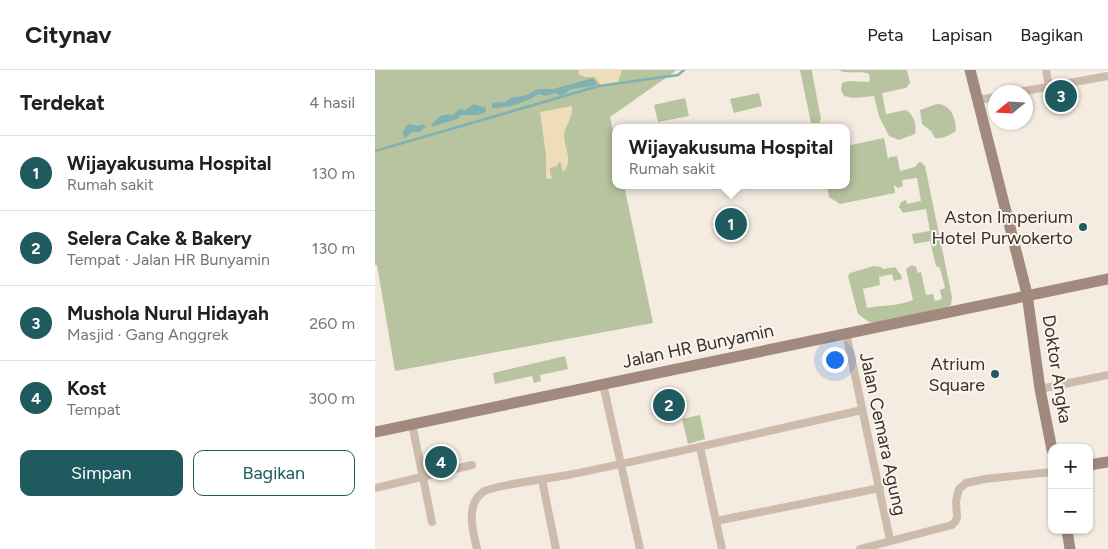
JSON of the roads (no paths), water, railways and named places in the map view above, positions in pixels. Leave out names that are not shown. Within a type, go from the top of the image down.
[{"type":"main road","name":"Doktor Angka","points":[[970,70],[1027,294],[1040,389],[1051,444]]},
{"type":"main road","name":"Jalan HR Bunyamin","points":[[375,432],[1027,294],[1108,279]]},
{"type":"main road","points":[[1093,464],[1108,462]]},
{"type":"main road","points":[[1068,534],[1070,549]]},
{"type":"street","points":[[1045,70],[1049,87]]},
{"type":"street","points":[[1033,90],[1108,76]]},
{"type":"street","points":[[978,100],[988,98]]},
{"type":"street","name":"Jalan Cemara Agung","points":[[846,333],[890,540]]},
{"type":"street","points":[[1040,389],[1108,375]]},
{"type":"street","points":[[603,384],[640,549]]},
{"type":"street","points":[[477,549],[471,515],[472,508],[481,494],[489,489],[621,464],[862,410]]},
{"type":"street","points":[[412,424],[432,522]]},
{"type":"street","points":[[700,447],[722,549]]},
{"type":"street","points":[[375,488],[472,465]]},
{"type":"street","points":[[859,549],[873,547],[890,540],[952,525],[957,517],[957,493],[961,486],[966,483],[985,479],[1048,472]]},
{"type":"street","points":[[543,480],[556,549]]},
{"type":"street","points":[[716,521],[880,488]]},
{"type":"water","points":[[593,78],[597,84],[572,89],[560,96],[556,93],[545,96],[539,94],[516,104],[492,108],[492,103],[505,102],[511,98],[527,95],[538,89],[553,89]]},
{"type":"water","points":[[474,104],[486,108],[486,112],[478,115],[461,115],[457,119],[431,127],[440,116],[453,115],[460,109],[465,110]]},
{"type":"water","points":[[408,124],[419,126],[422,124],[426,127],[419,132],[412,132],[405,138],[402,133]]},
{"type":"waterway","points":[[375,151],[599,86],[678,75],[684,70]]},
{"type":"place","name":"Mushola Nurul Hidayah","points":[[1061,96]]},
{"type":"place","name":"Wijayakusuma Hospital","points":[[731,224]]},
{"type":"place","name":"Aston Imperium Hotel Purwokerto","points":[[1083,227]]},
{"type":"place","name":"Atrium Square","points":[[995,374]]},
{"type":"place","name":"Selera Cake & Bakery","points":[[669,405]]},
{"type":"place","name":"Kost","points":[[441,462]]}]
